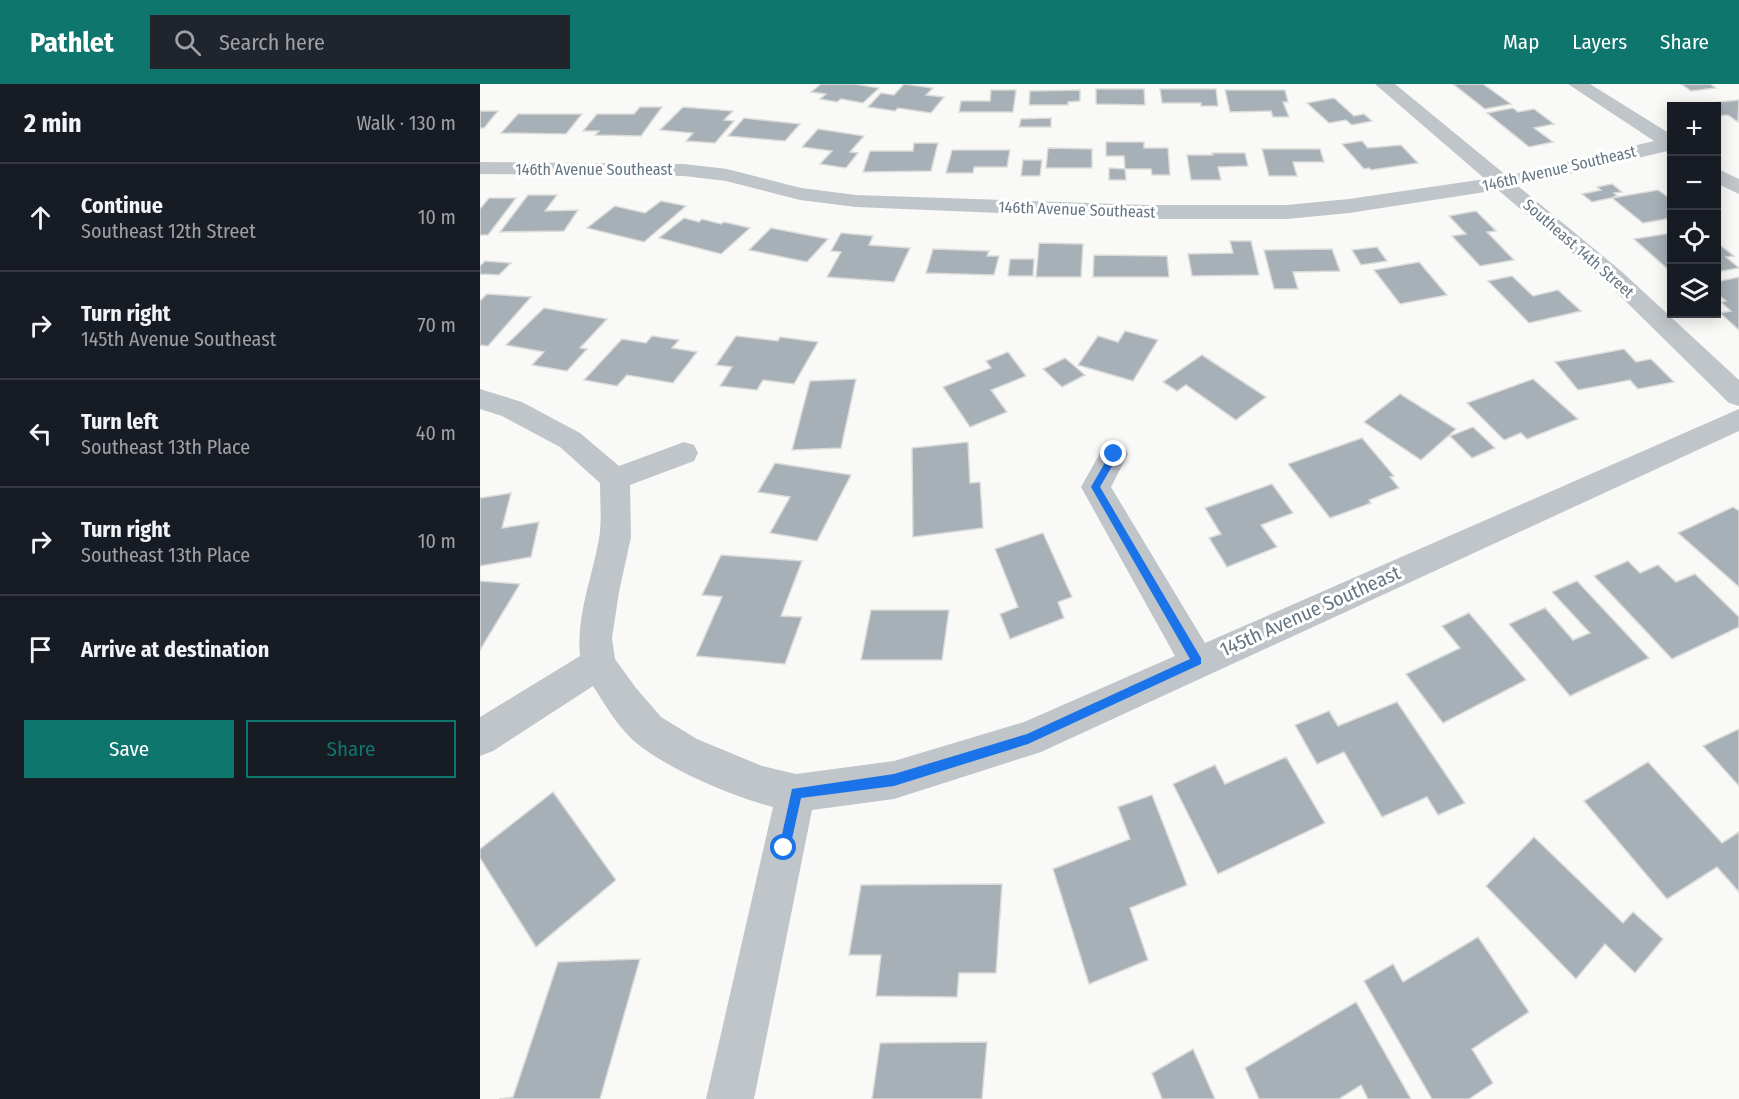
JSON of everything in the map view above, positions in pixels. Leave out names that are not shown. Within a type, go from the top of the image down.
[{"type":"street","name":"Southeast 14th Street","points":[[1384,84],[1613,276],[1739,396]]},
{"type":"street","points":[[1577,84],[1667,141]]},
{"type":"street","name":"146th Avenue Southeast","points":[[480,168],[684,170],[727,175],[800,194],[856,201],[1146,212],[1287,212],[1349,206],[1504,183],[1667,145]]},
{"type":"street","points":[[1721,177],[1739,188]]},
{"type":"street","points":[[480,399],[512,409],[570,440],[615,478],[615,537],[602,592],[595,638],[598,664],[480,738]]},
{"type":"street","name":"145th Avenue Southeast","points":[[598,664],[623,700],[648,729],[684,752],[715,767],[762,785],[796,793],[894,780],[1028,739],[1739,419]]},
{"type":"street","points":[[615,478],[684,453]]},
{"type":"street","points":[[1114,454],[1096,487],[1197,661]]},
{"type":"street","points":[[730,1099],[796,793]]},
{"type":"building","points":[[821,84],[855,84],[879,88],[863,103],[841,99],[837,102],[820,99],[826,94],[811,92]]},
{"type":"building","points":[[904,84],[933,88],[926,95],[944,97],[931,113],[898,108],[895,111],[868,107],[881,93],[894,95]]},
{"type":"building","points":[[1453,84],[1483,84],[1511,104],[1485,109]]},
{"type":"building","points":[[1681,84],[1710,84],[1716,88],[1691,91]]},
{"type":"building","points":[[1096,89],[1144,89],[1145,105],[1096,104]]},
{"type":"building","points":[[1160,89],[1216,89],[1218,106],[1201,106],[1201,103],[1162,103]]},
{"type":"building","points":[[991,90],[1016,90],[1013,112],[959,112],[961,101],[990,101]]},
{"type":"building","points":[[1080,90],[1080,101],[1068,102],[1068,105],[1029,105],[1030,91]]},
{"type":"building","points":[[1225,90],[1285,90],[1288,102],[1283,102],[1289,117],[1273,117],[1271,111],[1230,112]]},
{"type":"building","points":[[1334,98],[1354,116],[1364,114],[1372,121],[1352,125],[1346,120],[1329,123],[1307,103]]},
{"type":"building","points":[[1739,100],[1738,122],[1728,115],[1721,116],[1720,102]]},
{"type":"building","points":[[640,107],[662,107],[641,136],[595,135],[599,131],[583,131],[597,114],[634,114]]},
{"type":"building","points":[[683,107],[733,111],[724,120],[734,121],[715,143],[686,141],[693,133],[660,130]]},
{"type":"building","points":[[1513,108],[1518,112],[1534,109],[1554,124],[1534,128],[1553,142],[1529,147],[1487,113]]},
{"type":"building","points":[[480,111],[498,111],[484,128],[480,128]]},
{"type":"building","points":[[518,114],[582,114],[566,134],[501,133]]},
{"type":"building","points":[[744,118],[800,124],[785,141],[728,136]]},
{"type":"building","points":[[1051,118],[1051,127],[1019,127],[1021,119]]},
{"type":"building","points":[[818,129],[864,136],[850,152],[858,153],[846,168],[820,164],[832,151],[802,147]]},
{"type":"building","points":[[1362,141],[1368,148],[1401,145],[1418,163],[1364,169],[1342,144]]},
{"type":"building","points":[[1106,142],[1144,142],[1144,148],[1168,148],[1170,175],[1152,175],[1151,169],[1125,169],[1124,156],[1106,156]]},
{"type":"building","points":[[914,143],[938,143],[931,171],[863,172],[870,151],[913,151]]},
{"type":"building","points":[[1048,148],[1092,149],[1092,168],[1046,168]]},
{"type":"building","points":[[1262,149],[1320,149],[1324,162],[1293,162],[1297,176],[1269,176]]},
{"type":"building","points":[[952,150],[1010,150],[1007,167],[974,167],[973,173],[946,173]]},
{"type":"building","points":[[1212,153],[1245,153],[1248,166],[1218,167],[1221,180],[1191,180],[1187,155],[1213,155]]},
{"type":"building","points":[[1023,160],[1042,160],[1040,176],[1021,176]]},
{"type":"building","points":[[1109,168],[1125,169],[1126,180],[1109,180]]},
{"type":"building","points":[[1612,184],[1622,192],[1614,193],[1617,196],[1592,202],[1582,194],[1601,190],[1597,187]]},
{"type":"building","points":[[1658,190],[1667,196],[1667,219],[1643,223],[1612,198]]},
{"type":"building","points":[[528,195],[557,195],[545,211],[578,210],[564,231],[500,232]]},
{"type":"building","points":[[489,198],[516,198],[488,235],[480,235],[480,209]]},
{"type":"building","points":[[661,201],[686,206],[644,242],[587,228],[615,206],[645,213]]},
{"type":"building","points":[[1476,211],[1496,231],[1487,232],[1514,260],[1480,266],[1452,236],[1466,234],[1449,216]]},
{"type":"building","points":[[684,218],[699,222],[702,219],[721,224],[724,222],[750,228],[721,254],[659,238]]},
{"type":"building","points":[[771,228],[828,239],[807,262],[749,250]]},
{"type":"building","points":[[841,233],[873,236],[869,245],[910,248],[894,282],[827,277],[841,252],[831,251]]},
{"type":"building","points":[[1667,234],[1667,268],[1634,239]]},
{"type":"building","points":[[1230,241],[1251,241],[1259,275],[1192,276],[1188,254],[1233,253]]},
{"type":"building","points":[[1039,243],[1083,244],[1081,277],[1036,277]]},
{"type":"building","points":[[1721,246],[1734,256],[1726,257],[1739,268],[1721,271]]},
{"type":"building","points":[[1377,247],[1387,261],[1361,265],[1352,250]]},
{"type":"building","points":[[933,249],[989,251],[987,256],[999,256],[994,275],[926,273]]},
{"type":"building","points":[[1332,249],[1340,271],[1293,272],[1298,289],[1274,289],[1264,250]]},
{"type":"building","points":[[1094,255],[1167,256],[1169,277],[1093,277]]},
{"type":"building","points":[[1010,259],[1034,259],[1033,276],[1008,276]]},
{"type":"building","points":[[485,261],[511,263],[499,275],[480,274],[480,266]]},
{"type":"building","points":[[1419,262],[1447,295],[1400,304],[1374,270]]},
{"type":"building","points":[[1512,276],[1533,296],[1558,290],[1581,311],[1529,323],[1488,281]]},
{"type":"building","points":[[1739,277],[1739,330],[1721,314],[1731,311],[1721,302],[1726,301],[1721,297],[1721,281]]},
{"type":"building","points":[[487,294],[531,297],[488,346],[480,345],[480,301]]},
{"type":"building","points":[[544,308],[607,319],[580,348],[587,349],[567,371],[532,365],[544,352],[506,345]]},
{"type":"building","points":[[1125,331],[1158,340],[1133,381],[1078,365],[1098,336],[1118,342]]},
{"type":"building","points":[[652,336],[679,340],[672,348],[697,352],[673,383],[627,375],[617,386],[584,380],[622,339],[646,343]]},
{"type":"building","points":[[736,336],[778,341],[780,337],[818,342],[794,384],[763,380],[757,390],[720,386],[732,367],[716,365]]},
{"type":"building","points":[[1624,349],[1636,362],[1651,359],[1674,382],[1638,389],[1630,380],[1578,390],[1555,362]]},
{"type":"building","points":[[1008,352],[1026,376],[991,390],[1007,412],[970,427],[943,387],[991,368],[986,361]]},
{"type":"building","points":[[1202,355],[1266,397],[1236,420],[1186,385],[1177,391],[1163,382]]},
{"type":"building","points":[[1065,358],[1085,375],[1062,387],[1043,369]]},
{"type":"building","points":[[856,379],[841,448],[792,450],[810,381]]},
{"type":"building","points":[[1533,379],[1578,419],[1527,439],[1521,433],[1504,440],[1467,403]]},
{"type":"building","points":[[1400,394],[1456,429],[1421,460],[1364,422]]},
{"type":"building","points":[[1473,427],[1495,448],[1472,458],[1450,436]]},
{"type":"building","points":[[1362,438],[1394,476],[1390,477],[1399,488],[1369,500],[1371,503],[1330,518],[1288,464]]},
{"type":"building","points":[[968,442],[970,483],[980,482],[983,528],[913,537],[912,448]]},
{"type":"building","points":[[775,463],[851,475],[817,541],[770,533],[790,497],[758,492]]},
{"type":"building","points":[[1272,484],[1293,513],[1261,525],[1277,547],[1227,567],[1209,538],[1221,534],[1205,508]]},
{"type":"building","points":[[511,493],[502,528],[539,522],[531,557],[480,566],[480,498]]},
{"type":"building","points":[[1733,507],[1739,511],[1739,587],[1678,533]]},
{"type":"building","points":[[1043,533],[1072,597],[1058,602],[1064,618],[1010,639],[1000,614],[1018,607],[995,549]]},
{"type":"building","points":[[721,555],[802,561],[781,616],[802,617],[785,664],[696,656],[722,597],[702,595]]},
{"type":"building","points":[[1628,561],[1640,573],[1658,565],[1676,582],[1695,574],[1739,617],[1739,627],[1672,659],[1594,576]]},
{"type":"building","points":[[480,581],[520,584],[480,650]]},
{"type":"building","points":[[1577,581],[1649,658],[1570,696],[1509,624],[1545,608],[1573,640],[1590,633],[1552,592]]},
{"type":"building","points":[[871,610],[949,610],[942,660],[861,660]]},
{"type":"building","points":[[1469,613],[1526,680],[1443,723],[1406,674],[1460,648],[1442,626]]},
{"type":"building","points":[[1397,702],[1465,803],[1438,815],[1427,797],[1382,817],[1344,752],[1317,764],[1295,725],[1329,711],[1338,726]]},
{"type":"building","points":[[1739,729],[1739,786],[1703,746]]},
{"type":"building","points":[[1286,757],[1325,823],[1218,874],[1173,784],[1215,765],[1225,784]]},
{"type":"building","points":[[1648,762],[1722,843],[1739,832],[1739,892],[1717,867],[1667,899],[1584,801]]},
{"type":"building","points":[[553,792],[616,880],[536,947],[480,858],[480,849]]},
{"type":"building","points":[[1152,795],[1187,885],[1130,908],[1148,960],[1089,984],[1053,869],[1130,839],[1118,807]]},
{"type":"building","points":[[1534,837],[1623,923],[1633,912],[1663,939],[1635,973],[1605,944],[1576,979],[1486,886]]},
{"type":"building","points":[[1002,884],[996,973],[959,973],[957,997],[876,996],[881,955],[849,955],[861,885]]},
{"type":"building","points":[[1478,937],[1529,1012],[1472,1049],[1493,1083],[1469,1099],[1432,1099],[1364,981],[1393,964],[1403,982]]},
{"type":"building","points":[[640,959],[600,1099],[499,1099],[513,1097],[558,962]]},
{"type":"building","points":[[1356,1002],[1411,1099],[1368,1099],[1361,1085],[1339,1099],[1259,1099],[1245,1068]]},
{"type":"building","points":[[987,1042],[982,1099],[872,1099],[880,1043]]},
{"type":"building","points":[[1193,1049],[1215,1099],[1162,1099],[1152,1073]]},
{"type":"route","points":[[784,848],[796,793],[894,780],[1028,739],[1197,661],[1096,487],[1114,454]]}]
